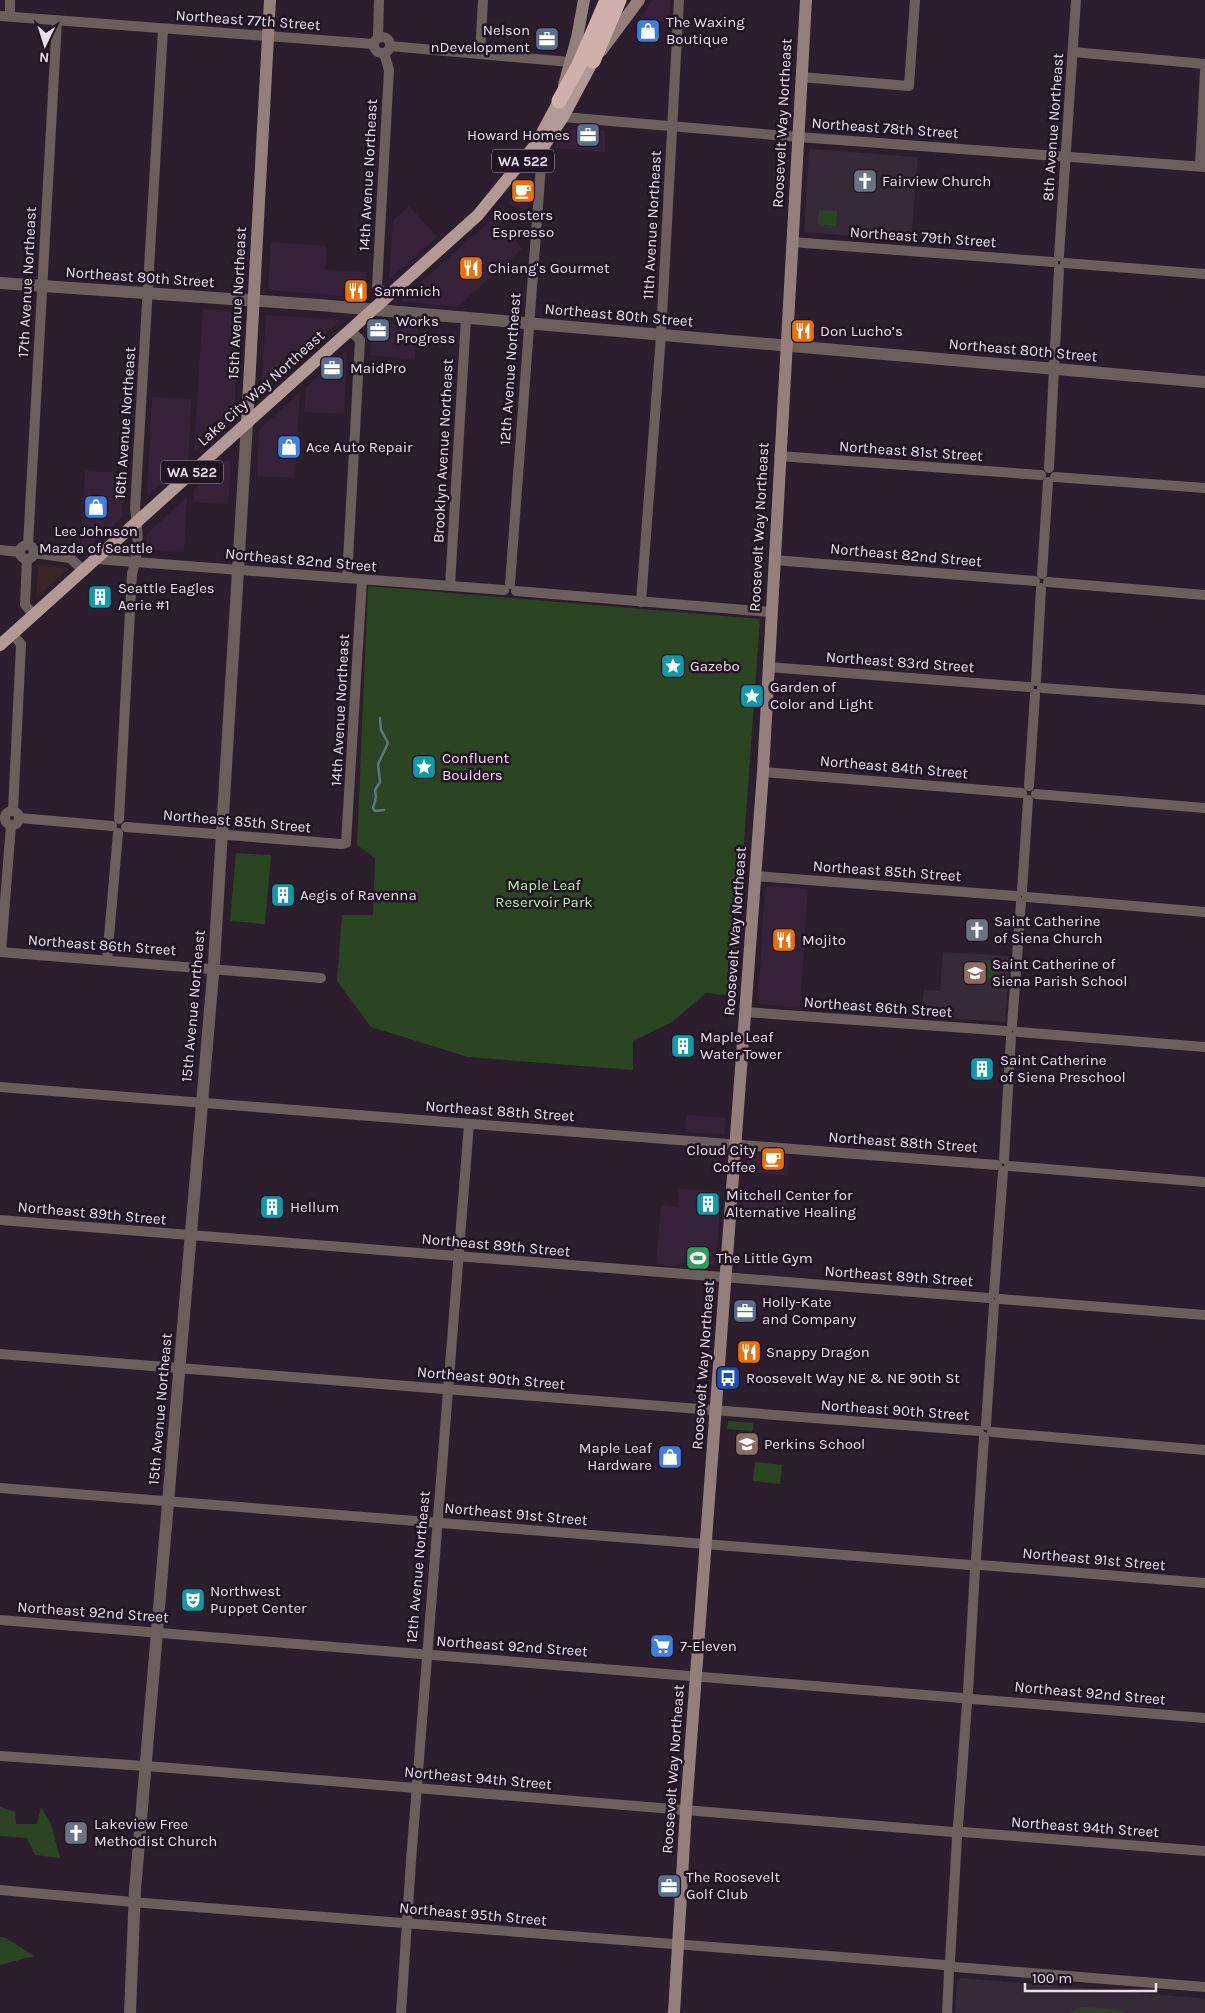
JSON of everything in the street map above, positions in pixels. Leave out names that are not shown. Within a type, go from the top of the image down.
[{"type":"highway","name":"WA 522","points":[[559,101],[579,65],[607,0]]},
{"type":"highway","name":"WA 522","points":[[593,60],[619,0]]},
{"type":"main road","name":"15th Avenue Northeast","points":[[247,423],[270,0]]},
{"type":"main road","points":[[559,101],[581,20],[584,0]]},
{"type":"main road","name":"Lake City Way Northeast","points":[[478,215],[484,213],[497,202],[534,160],[563,117],[593,60],[639,0]]},
{"type":"main road","name":"Roosevelt Way Northeast","points":[[674,2013],[686,1809],[763,772],[779,456],[806,0]]},
{"type":"main road","name":"Lake City Way Northeast","points":[[0,646],[478,215],[536,144],[559,101]]},
{"type":"street","points":[[5,16],[10,0]]},
{"type":"street","points":[[380,0],[376,41],[386,37],[387,49],[480,54],[570,62]]},
{"type":"street","points":[[480,54],[483,0]]},
{"type":"street","name":"11th Avenue Northeast","points":[[641,602],[661,335],[679,0]]},
{"type":"street","points":[[801,77],[909,86],[915,0]]},
{"type":"street","name":"8th Avenue Northeast","points":[[947,2013],[1029,794],[1065,156],[1076,0]]},
{"type":"street","name":"Northeast 77th Street","points":[[5,16],[163,29],[376,41]]},
{"type":"street","name":"17th Avenue Northeast","points":[[34,615],[25,605],[27,552],[57,20]]},
{"type":"street","name":"16th Avenue Northeast","points":[[107,960],[119,826],[132,574],[136,562],[138,522],[135,509],[163,29]]},
{"type":"street","name":"14th Avenue Northeast","points":[[387,49],[389,70],[378,286],[387,297]]},
{"type":"street","points":[[1073,52],[1205,64]]},
{"type":"street","points":[[1202,166],[1205,70]]},
{"type":"street","name":"Northeast 78th Street","points":[[563,117],[798,137],[1202,166]]},
{"type":"street","name":"12th Avenue Northeast","points":[[510,588],[541,166],[534,160]]},
{"type":"street","name":"Northeast 79th Street","points":[[792,242],[1205,274]]},
{"type":"street","name":"Northeast 80th Street","points":[[0,283],[254,300],[1205,382]]},
{"type":"street","name":"Brooklyn Avenue Northeast","points":[[450,586],[466,318]]},
{"type":"street","points":[[347,578],[360,340],[350,330]]},
{"type":"street","name":"15th Avenue Northeast","points":[[130,2013],[135,1902],[213,969],[247,423]]},
{"type":"street","name":"Northeast 81st Street","points":[[779,456],[1205,488]]},
{"type":"street","points":[[0,550],[70,558],[84,571]]},
{"type":"street","name":"Northeast 82nd Street","points":[[96,559],[362,580],[510,588],[641,602],[771,612]]},
{"type":"street","name":"Northeast 82nd Street","points":[[774,560],[1205,594]]},
{"type":"street","name":"14th Avenue Northeast","points":[[346,843],[362,580]]},
{"type":"street","points":[[1,952],[21,644],[12,634]]},
{"type":"street","name":"Northeast 83rd Street","points":[[768,667],[1205,700]]},
{"type":"street","name":"Northeast 84th Street","points":[[763,772],[1205,808]]},
{"type":"street","name":"Northeast 85th Street","points":[[10,818],[346,843]]},
{"type":"street","name":"Northeast 85th Street","points":[[756,876],[1205,912]]},
{"type":"street","name":"Northeast 86th Street","points":[[1,952],[320,978]]},
{"type":"street","name":"Northeast 86th Street","points":[[746,1012],[1205,1047]]},
{"type":"street","name":"Northeast 88th Street","points":[[0,1087],[1205,1182]]},
{"type":"street","name":"12th Avenue Northeast","points":[[401,2013],[406,1923],[469,1124]]},
{"type":"street","name":"Northeast 89th Street","points":[[0,1220],[1205,1315]]},
{"type":"street","name":"Northeast 90th Street","points":[[0,1354],[1205,1450]]},
{"type":"street","name":"Northeast 91st Street","points":[[0,1488],[1205,1583]]},
{"type":"street","name":"Northeast 92nd Street","points":[[0,1620],[696,1675],[1205,1718]]},
{"type":"street","name":"Northeast 94th Street","points":[[0,1756],[146,1766],[1205,1851]]},
{"type":"street","name":"Northeast 95th Street","points":[[0,1890],[1205,1987]]},
{"type":"shaded area","points":[[652,0],[670,0],[669,22],[640,20]]},
{"type":"shaded area","points":[[565,129],[605,131],[605,152],[555,148]]},
{"type":"shaded area","points":[[809,149],[918,157],[911,240],[804,232]]},
{"type":"shaded area","points":[[530,182],[528,211],[507,203],[518,192]]},
{"type":"shaded area","points":[[409,206],[437,237],[389,279],[393,221]]},
{"type":"shaded area","points":[[498,219],[522,249],[457,307],[400,301],[490,221]]},
{"type":"shaded area","points":[[271,242],[327,246],[325,270],[367,272],[365,298],[271,290],[268,287]]},
{"type":"shaded area","points":[[203,309],[234,312],[238,318],[236,361],[238,362],[235,409],[232,419],[194,452]]},
{"type":"shaded area","points":[[266,315],[340,320],[262,390],[261,387]]},
{"type":"shaded area","points":[[379,323],[417,326],[415,360],[370,355],[372,331]]},
{"type":"shaded area","points":[[347,350],[344,414],[304,412],[306,387]]},
{"type":"shaded area","points":[[300,392],[295,478],[257,476],[259,430]]},
{"type":"shaded area","points":[[152,397],[191,399],[191,404],[188,459],[147,496]]},
{"type":"shaded area","points":[[226,461],[231,461],[228,504],[193,502],[194,490]]},
{"type":"shaded area","points":[[85,471],[124,473],[122,517],[90,546],[81,545]]},
{"type":"shaded area","points":[[187,497],[184,552],[146,550],[147,534]]},
{"type":"shaded area","points":[[38,565],[66,567],[68,569],[36,598]]},
{"type":"shaded area","points":[[767,886],[808,889],[800,1008],[759,1004],[758,1001],[765,888]]},
{"type":"shaded area","name":"Saint Catherine of Siena Parish School","points":[[943,952],[1010,956],[1005,1022],[910,1016],[911,1006],[922,1006],[924,990],[940,991]]},
{"type":"shaded area","points":[[686,1115],[726,1118],[725,1133],[724,1135],[685,1132]]},
{"type":"shaded area","points":[[747,1153],[789,1156],[788,1176],[746,1172]]},
{"type":"shaded area","points":[[679,1189],[721,1191],[716,1265],[682,1263],[674,1266],[656,1264],[661,1205],[678,1207]]},
{"type":"shaded area","points":[[744,1192],[787,1195],[786,1215],[743,1212]]},
{"type":"shaded area","points":[[961,1978],[1199,1998],[1205,2000],[1205,2013],[955,2013],[957,1982]]},
{"type":"green space","points":[[819,210],[837,211],[836,226],[818,224]]},
{"type":"green space","name":"Maple Leaf Reservoir Park","points":[[368,586],[760,619],[733,996],[706,993],[672,1022],[633,1041],[633,1070],[468,1057],[371,1027],[337,981],[342,915],[373,915],[375,858],[357,845]]},
{"type":"green space","points":[[236,853],[271,855],[265,924],[230,921]]},
{"type":"green space","points":[[978,960],[999,961],[998,980],[977,978]]},
{"type":"green space","points":[[728,1421],[753,1423],[753,1431],[727,1429]]},
{"type":"green space","points":[[755,1462],[782,1465],[780,1484],[753,1481]]},
{"type":"green space","points":[[0,1807],[15,1812],[16,1824],[37,1824],[41,1807],[51,1824],[60,1858],[35,1855],[27,1838],[0,1836]]},
{"type":"green space","points":[[0,1937],[6,1938],[34,1956],[0,1965]]},
{"type":"green space","points":[[1078,2008],[1118,2010],[1127,2013],[1071,2013]]},
{"type":"waterway","points":[[380,718],[381,730],[388,743],[378,764],[380,782],[375,790],[376,797],[373,808],[375,811],[384,810]]},
{"type":"place","name":"The Waxing Boutique","points":[[648,31]]},
{"type":"place","name":"Nelson nDevelopment","points":[[547,39]]},
{"type":"place","name":"Howard Homes","points":[[588,135]]},
{"type":"place","name":"Fairview Church","points":[[865,181]]},
{"type":"place","name":"Roosters Espresso","points":[[523,191]]},
{"type":"place","name":"Chiang's Gourmet","points":[[471,268]]},
{"type":"place","name":"Sammich","points":[[356,291]]},
{"type":"place","name":"Works Progress","points":[[378,330]]},
{"type":"place","name":"Don Lucho’s","points":[[803,331]]},
{"type":"place","name":"MaidPro","points":[[332,368]]},
{"type":"place","name":"Ace Auto Repair","points":[[289,447]]},
{"type":"place","name":"Lee Johnson Mazda of Seattle","points":[[96,507]]},
{"type":"place","name":"Seattle Eagles Aerie #1","points":[[100,597]]},
{"type":"place","name":"Gazebo","points":[[673,666]]},
{"type":"place","name":"Garden of Color and Light","points":[[752,696]]},
{"type":"place","name":"Confluent Boulders","points":[[424,767]]},
{"type":"place","name":"Aegis of Ravenna","points":[[283,895]]},
{"type":"place","name":"Saint Catherine of Siena Church","points":[[977,930]]},
{"type":"place","name":"Mojito","points":[[784,940]]},
{"type":"place","name":"Saint Catherine of Siena Parish School","points":[[975,973]]},
{"type":"place","name":"Maple Leaf Water Tower","points":[[683,1046]]},
{"type":"place","name":"Saint Catherine of Siena Preschool","points":[[982,1069]]},
{"type":"place","name":"Cloud City Coffee","points":[[773,1159]]},
{"type":"place","name":"Mitchell Center for Alternative Healing","points":[[708,1204]]},
{"type":"place","name":"Hellum","points":[[272,1207]]},
{"type":"place","name":"The Little Gym","points":[[698,1258]]},
{"type":"place","name":"Holly-Kate and Company","points":[[745,1311]]},
{"type":"place","name":"Snappy Dragon","points":[[749,1352]]},
{"type":"place","name":"Roosevelt Way NE & NE 90th St","points":[[728,1378]]},
{"type":"place","name":"Perkins School","points":[[747,1444]]},
{"type":"place","name":"Maple Leaf Hardware","points":[[670,1457]]},
{"type":"place","name":"Northwest Puppet Center","points":[[193,1600]]},
{"type":"place","name":"7-Eleven","points":[[662,1646]]},
{"type":"place","name":"Lakeview Free Methodist Church","points":[[76,1833]]},
{"type":"place","name":"The Roosevelt Golf Club","points":[[669,1886]]}]
